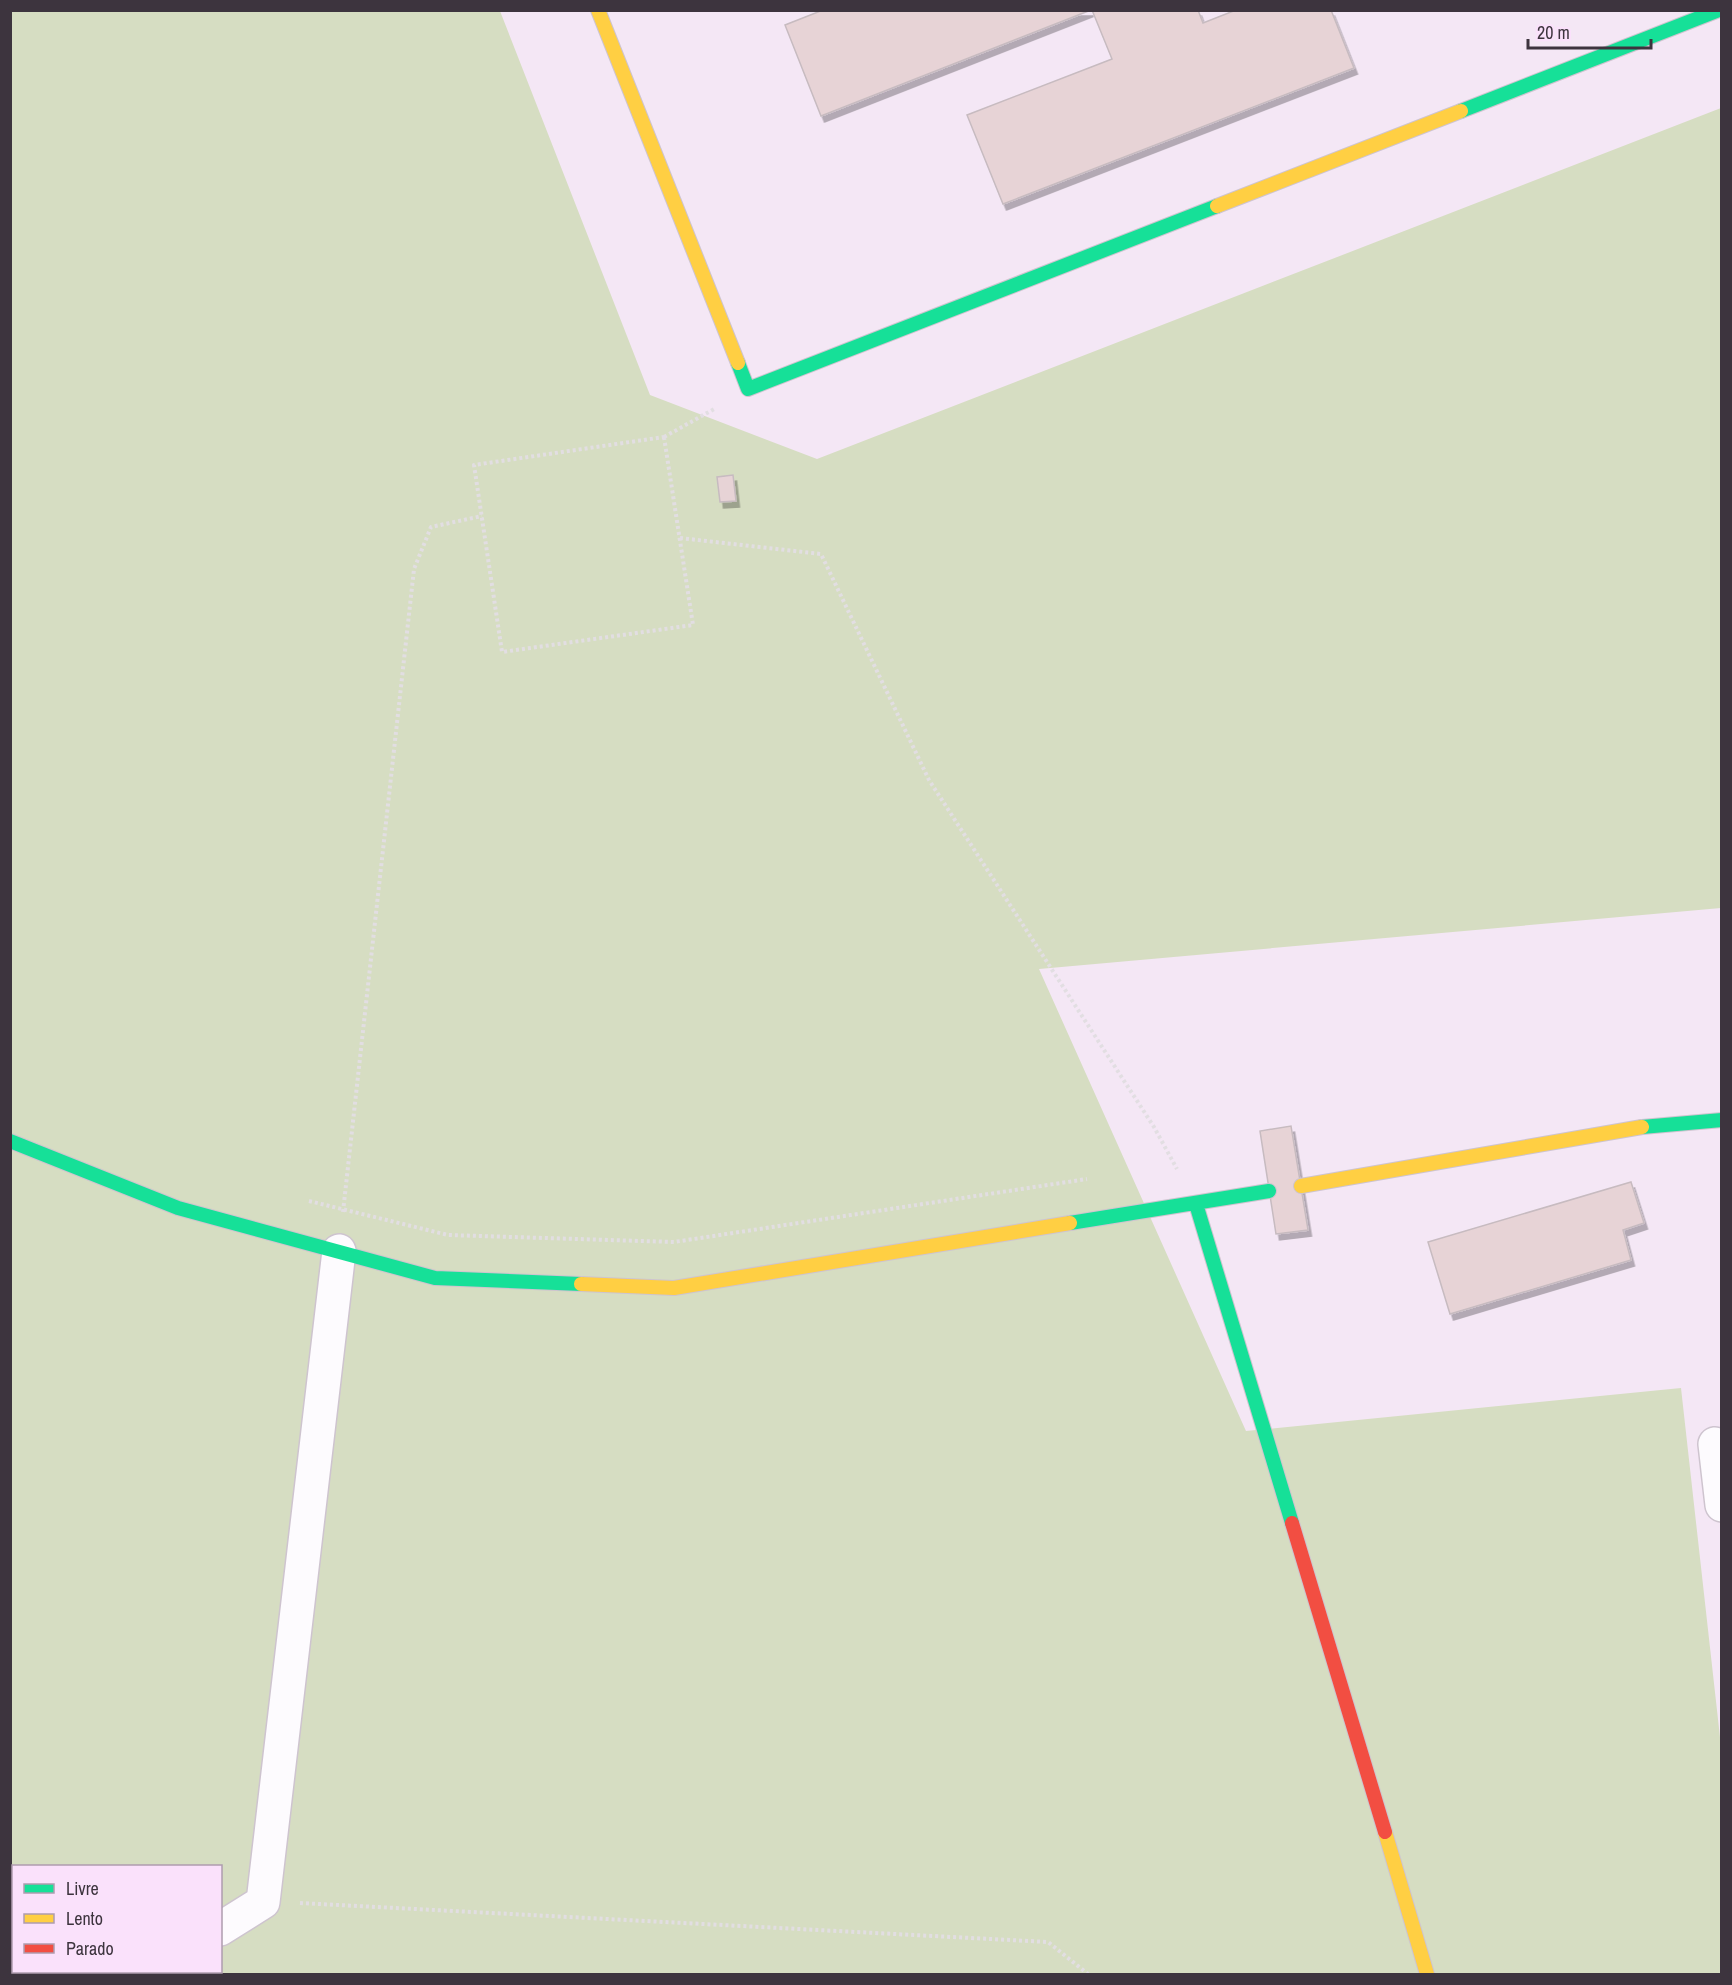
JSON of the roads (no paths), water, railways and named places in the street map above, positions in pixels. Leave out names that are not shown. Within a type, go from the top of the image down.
[{"type":"street","points":[[598,10],[748,389],[1719,10]]},
{"type":"street","points":[[1301,1186],[1651,1125],[1722,1120]]},
{"type":"street","points":[[10,1141],[178,1208],[435,1278],[674,1288],[1269,1191]]},
{"type":"street","points":[[1196,1204],[1427,1974]]},
{"type":"street","points":[[222,1928],[263,1902],[339,1251]]},
{"type":"street","points":[[1715,1444],[1722,1505]]}]
